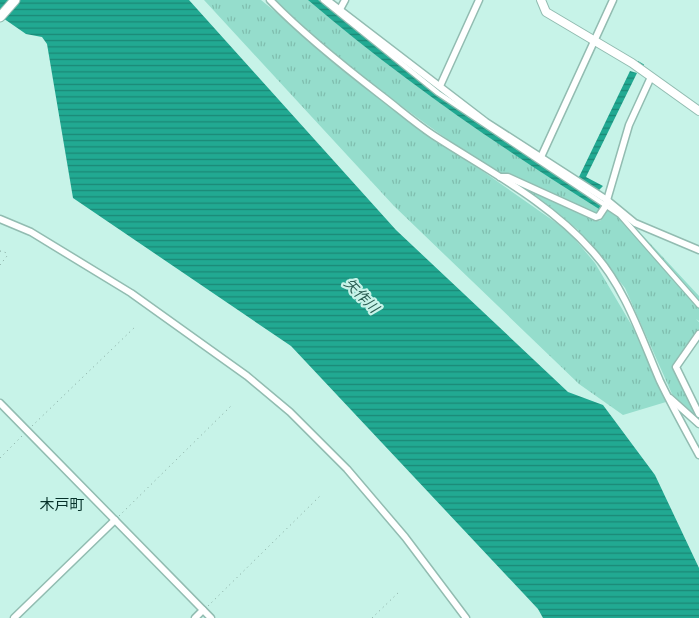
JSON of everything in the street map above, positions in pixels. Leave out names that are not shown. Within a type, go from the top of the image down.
[{"type":"main road","points":[[0,17],[15,0]]},
{"type":"street","points":[[270,0],[291,22],[373,90],[431,134],[499,177],[571,228],[594,252],[619,290],[667,394],[699,455]]},
{"type":"street","points":[[325,0],[486,122],[541,157],[606,203],[620,215],[699,305]]},
{"type":"street","points":[[325,0],[438,92],[636,223],[699,250]]},
{"type":"street","points":[[340,11],[345,0]]},
{"type":"street","points":[[440,86],[480,0]]},
{"type":"street","points":[[541,0],[546,12],[651,77],[699,111]]},
{"type":"street","points":[[541,157],[613,0]]},
{"type":"street","points":[[499,177],[508,177],[596,217],[599,216],[606,203],[629,125],[651,77]]},
{"type":"street","points":[[0,219],[31,232],[131,293],[247,376],[290,412],[348,469],[405,537],[466,618]]},
{"type":"street","points":[[699,334],[676,368],[699,414]]},
{"type":"street","points":[[667,394],[699,424]]},
{"type":"street","points":[[0,402],[211,618]]},
{"type":"street","points":[[14,618],[115,520]]},
{"type":"street","points":[[195,618],[204,610]]},
{"type":"path","points":[[0,251],[6,252],[7,256],[0,265]]},
{"type":"path","points":[[0,458],[136,326]]},
{"type":"path","points":[[115,520],[232,405]]},
{"type":"path","points":[[204,610],[321,495]]},
{"type":"path","points":[[372,618],[400,591]]},
{"type":"green space","points":[[204,0],[261,0],[401,114],[568,231],[595,263],[638,336],[666,402],[623,415],[579,384],[394,206]]},
{"type":"green space","points":[[275,0],[325,0],[604,205],[598,213],[594,214],[506,173],[497,173],[439,133],[355,70]]},
{"type":"green space","points":[[511,181],[593,220],[600,221],[610,206],[622,213],[699,296],[699,321],[696,319],[699,322],[699,333],[675,363],[682,386],[697,415],[696,418],[672,394],[625,288],[577,229]]},
{"type":"water","name":"矢作川","points":[[0,0],[189,0],[396,230],[568,392],[603,405],[655,475],[699,568],[699,618],[543,618],[538,609],[291,346],[73,198],[47,44],[42,37],[26,34],[0,16]]},
{"type":"water","points":[[308,0],[318,0],[468,117],[602,206],[599,209],[487,136],[413,84]]},
{"type":"water","points":[[630,71],[637,73],[586,177],[603,186],[598,191],[578,179]]},
{"type":"waterway","points":[[638,62],[643,65]]},
{"type":"district","name":"木戸町","points":[[62,504]]}]
